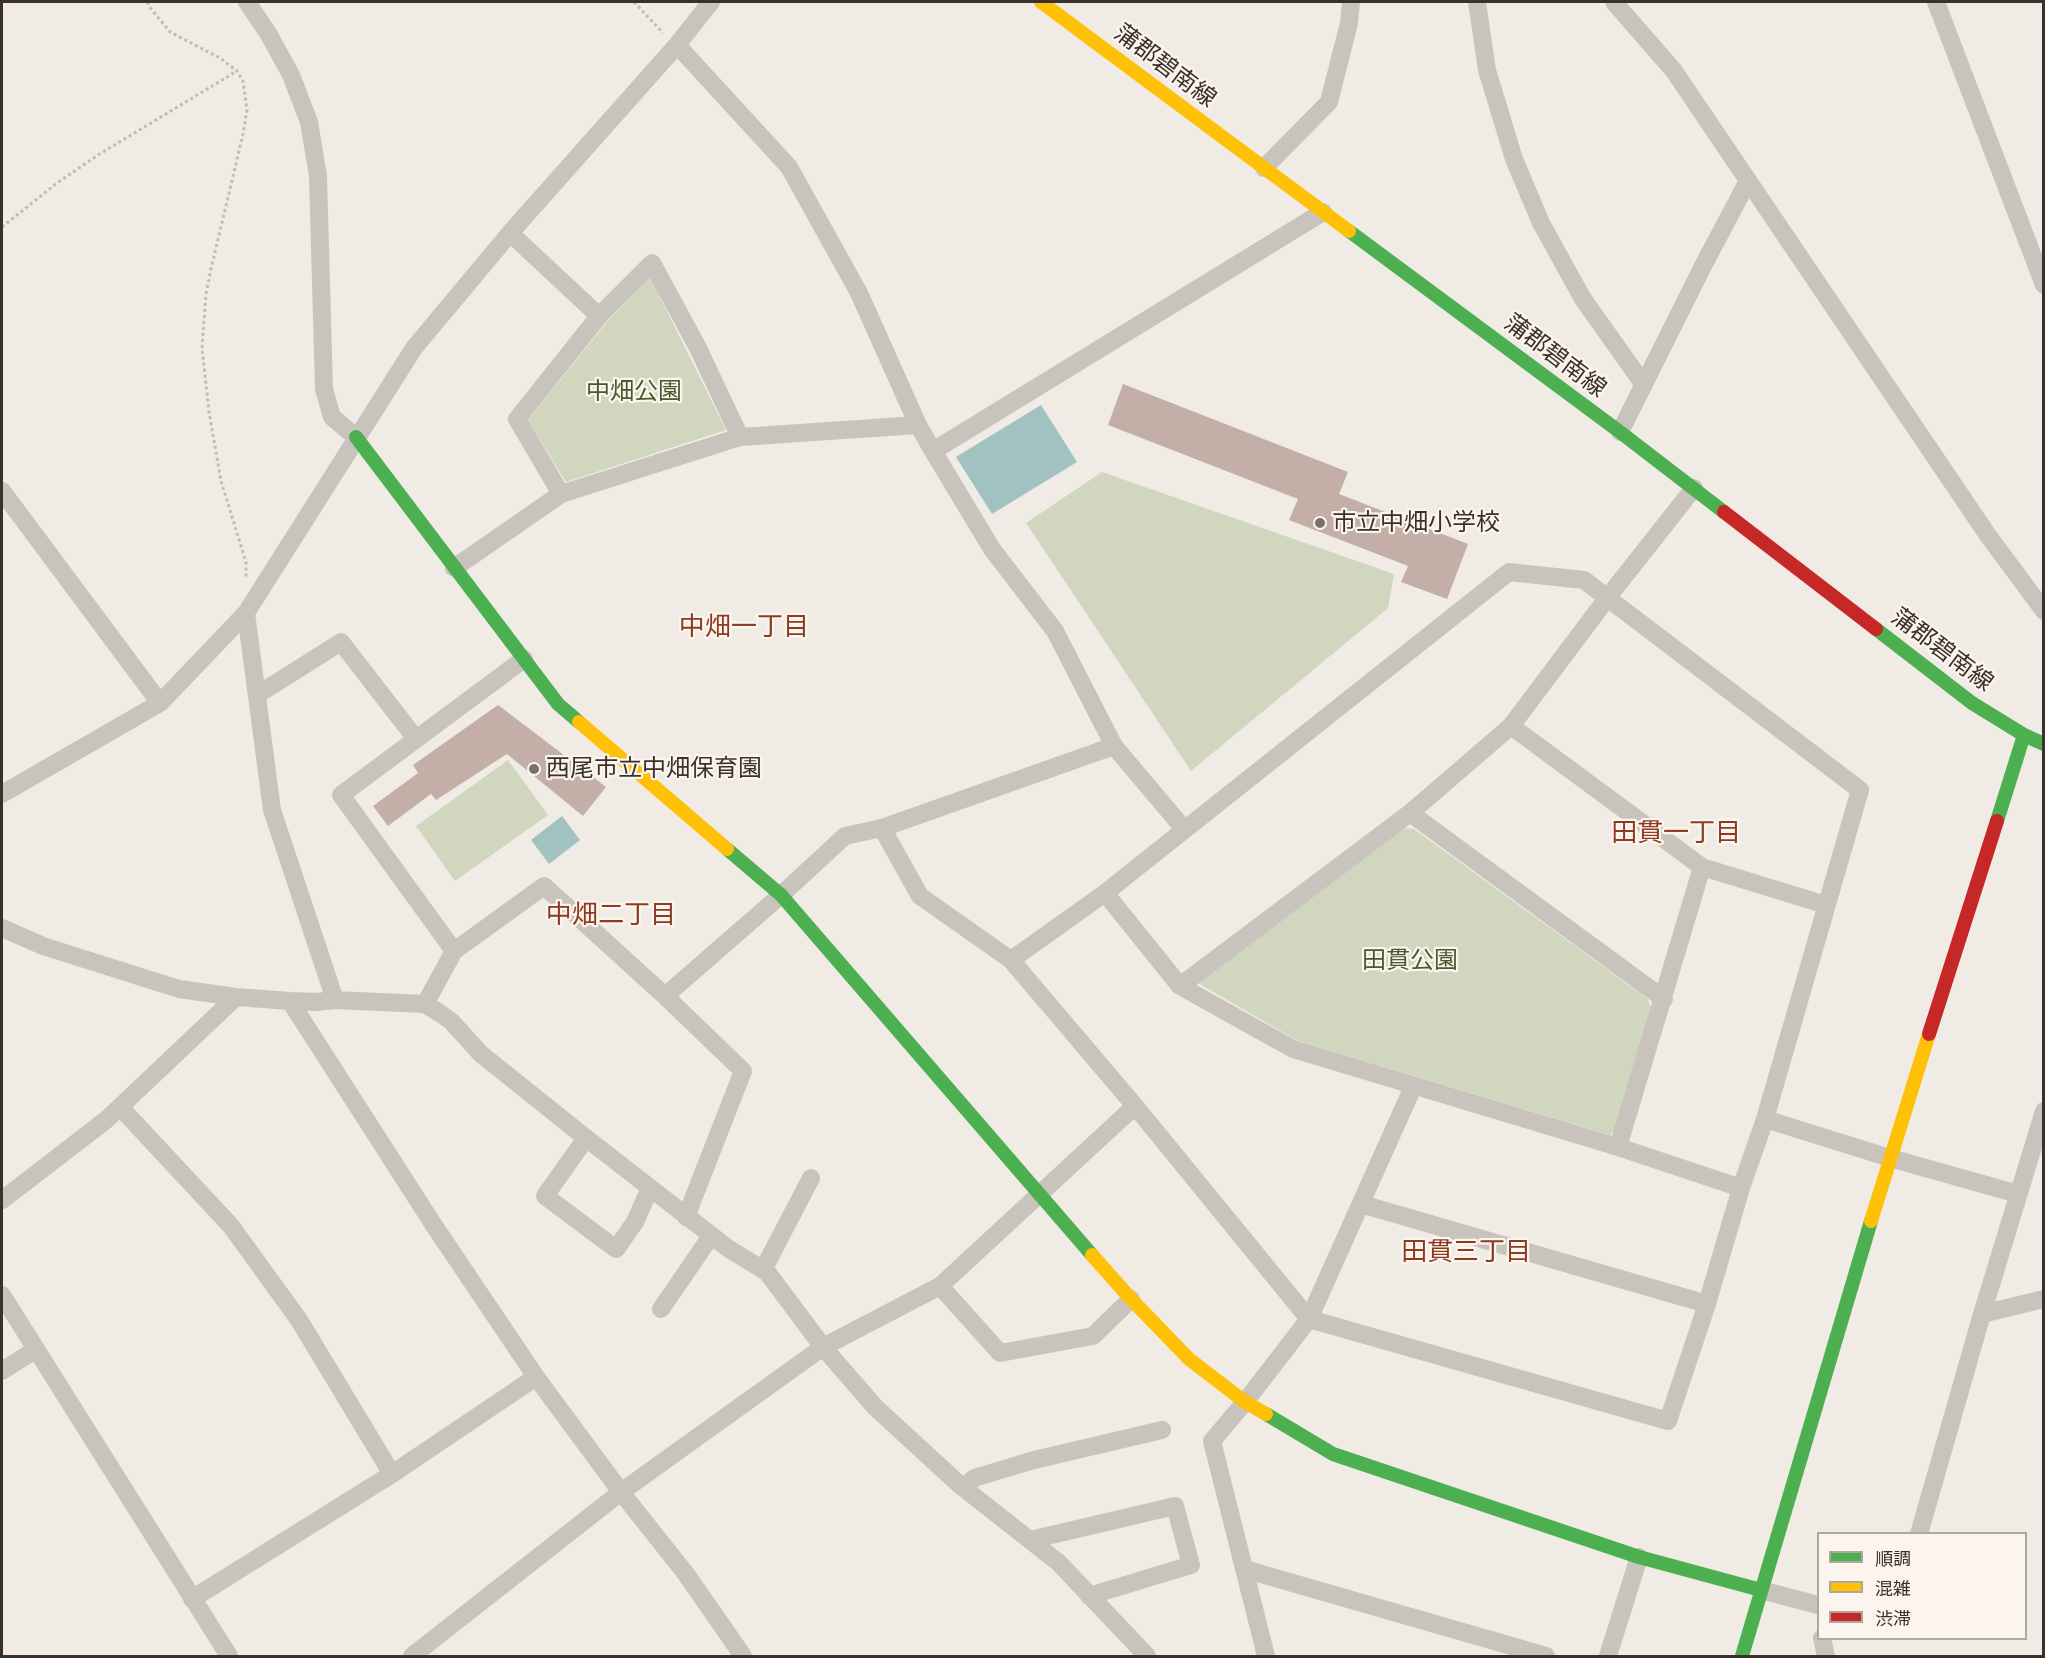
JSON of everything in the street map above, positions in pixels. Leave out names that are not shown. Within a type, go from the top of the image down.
[{"type":"street","points":[[247,2],[268,33],[291,75],[309,122],[318,176],[324,388],[332,417],[356,437],[558,704],[782,895],[1038,1194],[1131,1299],[1189,1359],[1245,1402],[1333,1454],[1639,1557],[1761,1590],[1817,1610]]},
{"type":"street","points":[[2,794],[160,703],[246,613],[414,348],[510,233],[677,45],[711,2]]},
{"type":"street","name":"蒲郡碧南線","points":[[1041,2],[1620,432],[1955,690],[2024,735],[2043,744]]},
{"type":"street","points":[[1264,168],[1329,102],[1349,23],[1351,2]]},
{"type":"street","points":[[1477,2],[1487,70],[1514,159],[1541,223],[1583,299],[1644,385]]},
{"type":"street","points":[[1614,2],[1674,71],[1980,525],[2043,611]]},
{"type":"street","points":[[1936,2],[2043,285]]},
{"type":"street","points":[[677,45],[789,167],[859,293],[918,425],[933,451],[992,549],[1055,631],[1114,746],[1184,829]]},
{"type":"street","points":[[1620,432],[1748,181]]},
{"type":"street","points":[[933,451],[1323,212]]},
{"type":"street","points":[[510,233],[599,316]]},
{"type":"street","points":[[561,494],[517,419],[599,316],[652,263],[697,346],[740,437]]},
{"type":"street","points":[[454,568],[561,494],[740,437],[918,425]]},
{"type":"street","points":[[1180,986],[1410,813],[1511,726],[1694,488]]},
{"type":"street","points":[[2,491],[160,703]]},
{"type":"street","points":[[882,828],[920,896],[1011,960],[1135,1106],[1309,1319],[1668,1421],[1765,1119],[1860,790],[1584,580],[1509,572],[1105,893],[1011,960]]},
{"type":"street","points":[[246,613],[272,810],[335,1000]]},
{"type":"street","points":[[257,695],[342,642],[416,739]]},
{"type":"street","points":[[454,951],[340,795],[524,659]]},
{"type":"street","points":[[1511,726],[1702,867],[1826,905]]},
{"type":"street","points":[[1742,1656],[1890,1158],[2024,735]]},
{"type":"street","points":[[665,996],[782,895],[845,836],[882,828],[1114,746]]},
{"type":"street","points":[[1410,813],[1664,999]]},
{"type":"street","points":[[1618,1147],[1702,867]]},
{"type":"street","points":[[425,1004],[454,951],[544,886],[665,996],[743,1071],[686,1216]]},
{"type":"street","points":[[1105,893],[1180,986],[1293,1049],[1618,1147],[1741,1188]]},
{"type":"street","points":[[2,928],[43,946],[179,988],[236,998],[425,1004],[451,1021],[481,1054],[711,1236],[767,1272],[823,1347],[875,1407],[964,1488],[1059,1563],[1147,1656]]},
{"type":"street","points":[[2,1200],[106,1120],[236,998]]},
{"type":"street","points":[[290,1001],[427,1214],[536,1377],[621,1492],[686,1574],[743,1656]]},
{"type":"street","points":[[1266,1656],[1212,1441],[1309,1319],[1413,1086]]},
{"type":"street","points":[[411,1656],[621,1492],[823,1347],[940,1286],[1135,1106]]},
{"type":"street","points":[[120,1107],[231,1226],[299,1320],[392,1474]]},
{"type":"street","points":[[1919,1532],[2043,1111]]},
{"type":"street","points":[[1765,1119],[1890,1158],[2018,1194]]},
{"type":"street","points":[[586,1138],[545,1196],[616,1249],[635,1222],[650,1188]]},
{"type":"street","points":[[763,1270],[811,1178]]},
{"type":"street","points":[[1361,1204],[1707,1304]]},
{"type":"street","points":[[662,1308],[711,1236]]},
{"type":"street","points":[[940,1286],[1000,1353],[1093,1336],[1131,1299]]},
{"type":"street","points":[[2,1295],[229,1656]]},
{"type":"street","points":[[1982,1314],[2043,1299]]},
{"type":"street","points":[[2,1371],[36,1350]]},
{"type":"street","points":[[192,1599],[392,1474],[536,1377]]},
{"type":"street","points":[[964,1488],[974,1478],[1034,1460],[1162,1430]]},
{"type":"street","points":[[1030,1540],[1175,1506],[1191,1565],[1089,1596]]},
{"type":"street","points":[[1608,1656],[1639,1557]]},
{"type":"street","points":[[1244,1569],[1546,1656]]},
{"type":"street","points":[[1822,1640],[1826,1656]]},
{"type":"path","points":[[148,2],[170,32],[220,58],[237,71],[243,81],[247,110],[206,294],[202,348],[208,412],[221,481],[246,562],[246,582]]},
{"type":"path","points":[[634,2],[677,45]]},
{"type":"path","points":[[2,227],[57,183],[98,155],[237,71]]},
{"type":"green space","name":"中畑公園","points":[[650,277],[726,430],[566,482],[528,420],[606,323]]},
{"type":"green space","points":[[1102,472],[1394,574],[1388,608],[1191,771],[1026,523]]},
{"type":"green space","points":[[508,760],[548,815],[455,881],[416,826]]},
{"type":"green space","name":"田貫公園","points":[[1402,828],[1414,829],[1648,999],[1652,1012],[1615,1129],[1610,1135],[1298,1041],[1198,983]]},
{"type":"water","points":[[1041,405],[1077,462],[992,514],[956,457]]},
{"type":"water","points":[[562,816],[580,840],[549,864],[531,840]]},
{"type":"building","points":[[1123,384],[1348,472],[1339,494],[1468,544],[1447,599],[1401,582],[1408,566],[1289,520],[1298,499],[1108,425]]},
{"type":"building","points":[[498,705],[606,787],[583,816],[507,754],[436,800],[431,794],[388,826],[373,806],[418,773],[413,765]]},
{"type":"traffic: fast","points":[[1349,231],[1724,512]]},
{"type":"traffic: fast","points":[[356,437],[558,704],[579,722]]},
{"type":"traffic: fast","points":[[1876,629],[1972,703],[2024,735],[2044,744]]},
{"type":"traffic: fast","points":[[1997,821],[2024,735]]},
{"type":"traffic: fast","points":[[727,849],[781,895],[1092,1255]]},
{"type":"traffic: fast","points":[[1742,1656],[1871,1221]]},
{"type":"traffic: fast","points":[[1266,1414],[1333,1454],[1639,1557],[1761,1590]]},
{"type":"traffic: slow","points":[[1041,2],[1349,231]]},
{"type":"traffic: slow","points":[[579,722],[727,849]]},
{"type":"traffic: slow","points":[[1871,1221],[1929,1034]]},
{"type":"traffic: slow","points":[[1092,1255],[1189,1359],[1245,1402],[1266,1414]]},
{"type":"traffic: jam","points":[[1724,512],[1876,629]]},
{"type":"traffic: jam","points":[[1929,1034],[1997,821]]},
{"type":"place","name":"市立中畑小学校","points":[[1320,523]]},
{"type":"place","name":"西尾市立中畑保育園","points":[[534,769]]},
{"type":"district","name":"中畑一丁目","points":[[744,627]]},
{"type":"district","name":"田貫一丁目","points":[[1676,833]]},
{"type":"district","name":"中畑二丁目","points":[[611,915]]},
{"type":"district","name":"田貫三丁目","points":[[1466,1252]]}]
